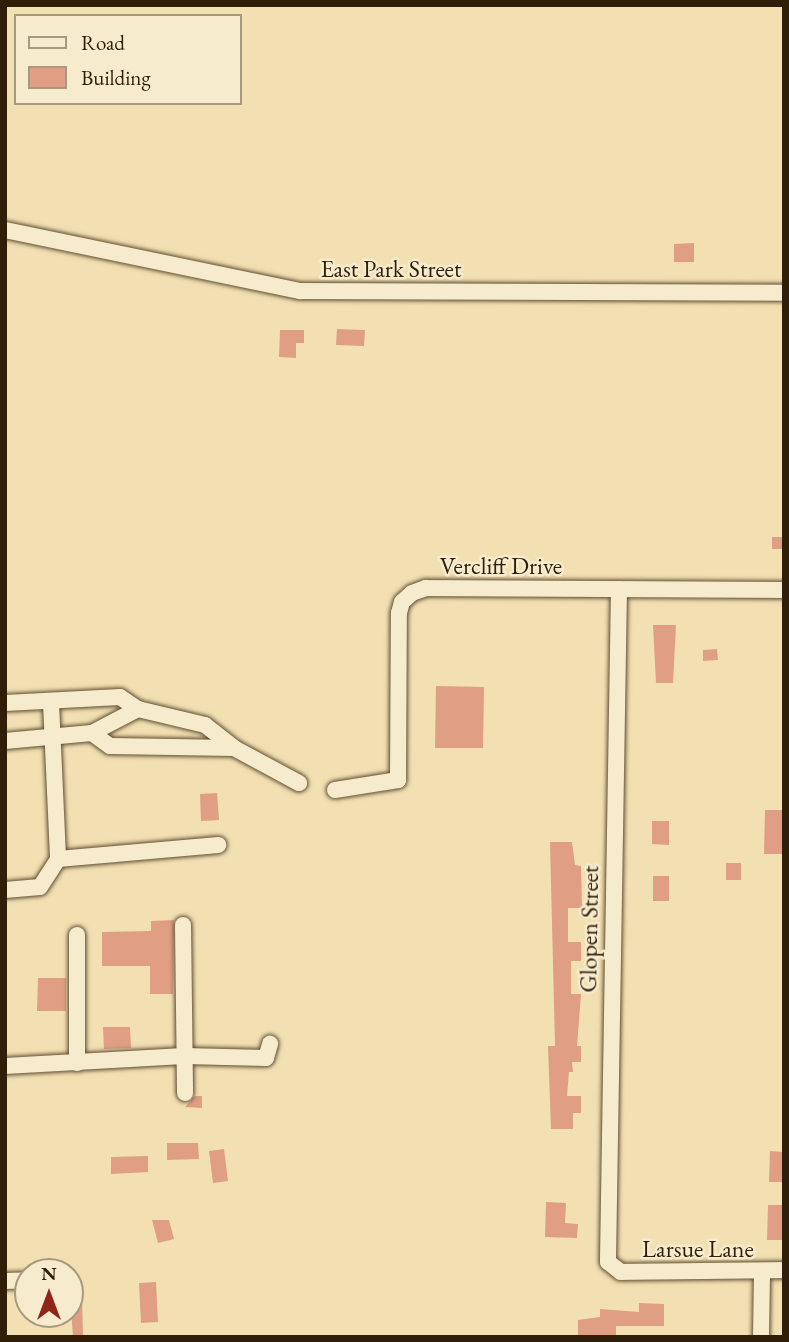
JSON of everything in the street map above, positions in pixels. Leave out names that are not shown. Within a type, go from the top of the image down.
[{"type":"street","name":"East Park Street","points":[[5,230],[300,291],[784,293]]},
{"type":"street","name":"Vercliff Drive","points":[[335,790],[398,780],[399,613],[402,603],[412,593],[426,589],[784,590]]},
{"type":"street","name":"Glopen Street","points":[[614,1266],[606,1251],[619,589]]},
{"type":"street","points":[[5,703],[120,698],[138,709],[205,725],[234,748],[299,783]]},
{"type":"street","points":[[5,890],[40,887],[58,859],[51,703]]},
{"type":"street","points":[[5,741],[92,733],[138,709]]},
{"type":"street","points":[[92,733],[110,746],[234,748]]},
{"type":"street","points":[[58,859],[218,845]]},
{"type":"street","points":[[183,925],[185,1093]]},
{"type":"street","points":[[77,935],[77,1063]]},
{"type":"street","points":[[5,1066],[184,1056],[266,1058],[270,1044]]},
{"type":"street","name":"Larsue Lane","points":[[614,1266],[621,1272],[784,1270]]},
{"type":"street","points":[[761,1337],[762,1272]]},
{"type":"building","points":[[694,243],[694,262],[674,262],[674,244]]},
{"type":"building","points":[[337,329],[365,330],[364,346],[336,345]]},
{"type":"building","points":[[280,330],[304,330],[304,343],[296,343],[296,358],[279,357]]},
{"type":"building","points":[[772,537],[783,537],[783,549],[772,549]]},
{"type":"building","points":[[653,625],[676,625],[673,683],[656,683]]},
{"type":"building","points":[[717,649],[718,660],[703,661],[703,650]]},
{"type":"building","points":[[436,686],[484,687],[483,748],[435,748]]},
{"type":"building","points":[[217,793],[219,820],[201,821],[200,794]]},
{"type":"building","points":[[765,810],[784,810],[783,854],[764,854]]},
{"type":"building","points":[[652,821],[669,821],[669,845],[652,844]]},
{"type":"building","points":[[550,842],[572,842],[575,865],[581,866],[582,908],[568,908],[568,942],[581,942],[581,961],[571,961],[571,994],[581,994],[577,1046],[581,1046],[581,1062],[572,1062],[573,1072],[569,1072],[567,1096],[581,1096],[581,1113],[573,1113],[573,1129],[551,1129],[548,1046],[555,1046]]},
{"type":"building","points":[[726,863],[741,863],[741,880],[726,880]]},
{"type":"building","points":[[653,876],[669,876],[669,901],[653,901]]},
{"type":"building","points":[[174,920],[173,994],[150,994],[150,966],[102,966],[102,932],[151,931],[151,921]]},
{"type":"building","points":[[38,978],[66,978],[66,1011],[37,1011]]},
{"type":"building","points":[[103,1027],[130,1027],[131,1048],[104,1049]]},
{"type":"building","points":[[195,1096],[202,1096],[202,1108],[185,1107]]},
{"type":"building","points":[[167,1143],[198,1143],[199,1159],[167,1160]]},
{"type":"building","points":[[224,1149],[228,1181],[213,1183],[209,1151]]},
{"type":"building","points":[[770,1151],[784,1152],[784,1182],[769,1182]]},
{"type":"building","points":[[148,1156],[148,1172],[111,1174],[111,1157]]},
{"type":"building","points":[[546,1202],[566,1203],[565,1223],[578,1224],[577,1238],[545,1237]]},
{"type":"building","points":[[768,1205],[784,1205],[784,1240],[767,1240]]},
{"type":"building","points":[[152,1220],[169,1220],[174,1239],[158,1243]]},
{"type":"building","points":[[156,1282],[158,1322],[141,1323],[139,1283]]},
{"type":"building","points":[[639,1303],[664,1304],[664,1326],[616,1326],[616,1337],[578,1337],[578,1320],[600,1317],[600,1309],[639,1312]]},
{"type":"building","points":[[72,1328],[83,1328],[83,1337],[73,1337]]}]
